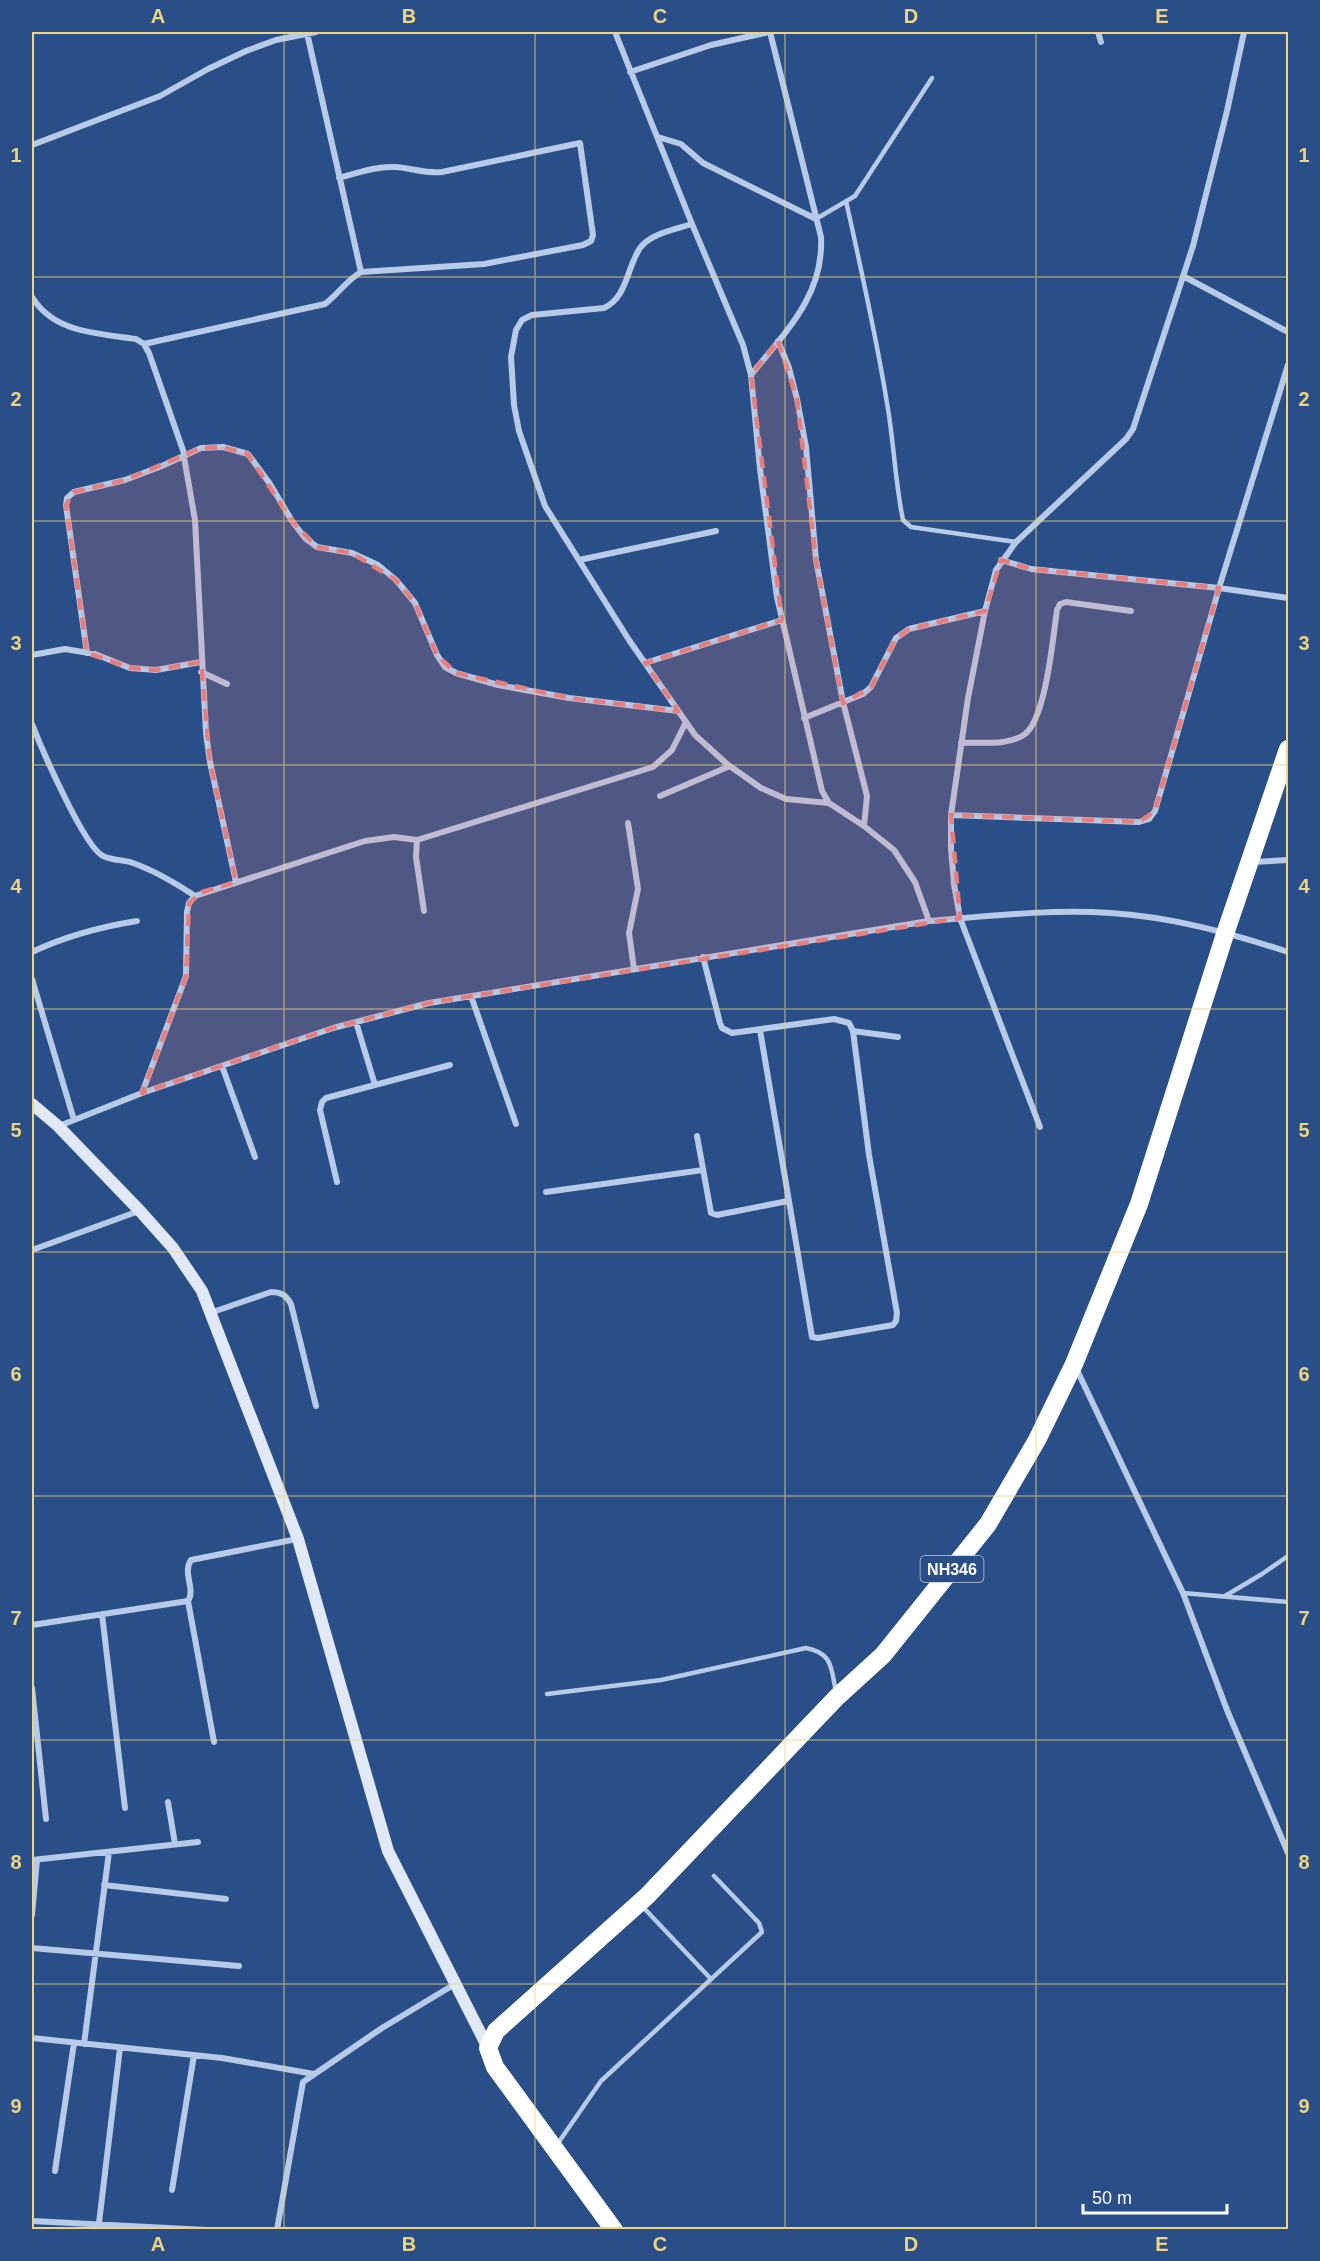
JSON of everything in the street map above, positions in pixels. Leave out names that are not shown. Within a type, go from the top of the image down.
[{"type":"highway","name":"NH346","points":[[488,2048],[496,2031],[639,1904],[837,1697],[883,1655],[988,1524],[1037,1440],[1074,1364],[1139,1204],[1226,931],[1288,749]]},
{"type":"highway","points":[[488,2048],[495,2067],[614,2229]]},
{"type":"main road","points":[[32,1104],[58,1126],[140,1211],[173,1248],[202,1291],[298,1539],[388,1851],[488,2048]]},
{"type":"street","points":[[32,145],[160,96],[218,64],[286,34],[316,32]]},
{"type":"street","points":[[615,32],[743,345],[751,375],[760,469],[777,597],[817,772],[829,803]]},
{"type":"street","points":[[630,72],[711,45],[769,32],[821,237],[822,257],[817,280],[806,305],[751,375]]},
{"type":"street","points":[[1098,32],[1101,42]]},
{"type":"street","points":[[1040,1126],[960,918],[954,884],[951,814],[968,698],[985,611],[1001,560],[1016,542],[1126,440],[1133,429],[1193,246],[1222,134],[1244,32]]},
{"type":"street","points":[[307,33],[361,272]]},
{"type":"street","points":[[658,137],[681,144],[703,163],[816,219]]},
{"type":"street","points":[[144,344],[325,303],[336,296],[353,277],[361,272],[484,264],[583,245],[591,242],[593,235],[580,143],[429,174],[394,167],[339,178]]},
{"type":"street","points":[[692,224],[653,237],[640,247],[619,294],[610,305],[604,308],[532,315],[522,320],[516,330],[511,357],[514,405],[519,431],[545,506],[645,663],[694,735],[730,766],[761,788],[786,799],[829,803],[864,825],[894,850],[915,882],[929,921]]},
{"type":"street","points":[[1183,276],[1288,332]]},
{"type":"street","points":[[32,297],[39,309],[56,322],[79,330],[136,339],[144,344],[149,353],[184,456],[195,520],[201,606],[201,672],[210,762],[236,882]]},
{"type":"street","points":[[778,341],[789,368],[806,447],[816,560],[843,702],[867,796],[864,825]]},
{"type":"street","points":[[951,814],[1139,822],[1149,819],[1155,811],[1218,588],[1288,365]]},
{"type":"street","points":[[87,653],[66,505],[68,498],[74,492],[125,480],[201,448],[223,447],[248,454],[305,538],[317,547],[352,553],[378,565],[396,580],[415,603],[437,655],[445,667],[456,674],[498,685],[569,698],[678,711]]},
{"type":"street","points":[[579,560],[716,531]]},
{"type":"street","points":[[1001,560],[1031,569],[1218,588],[1288,598]]},
{"type":"street","points":[[961,743],[1014,740],[1025,734],[1035,722],[1047,676],[1057,610],[1060,604],[1066,602],[1131,611]]},
{"type":"street","points":[[804,718],[863,694],[871,687],[896,638],[909,629],[985,611]]},
{"type":"street","points":[[645,663],[782,620]]},
{"type":"street","points":[[32,655],[65,649],[87,653],[130,668],[156,670],[201,662]]},
{"type":"street","points":[[201,672],[227,684]]},
{"type":"street","points":[[142,1093],[186,976],[186,912],[189,903],[195,897],[365,842],[394,837],[417,840],[653,767],[672,750],[686,722]]},
{"type":"street","points":[[32,724],[58,784],[90,844],[102,856],[128,862],[157,873],[195,897]]},
{"type":"street","points":[[660,795],[730,766]]},
{"type":"street","points":[[628,824],[638,889],[630,933],[634,969]]},
{"type":"street","points":[[417,840],[416,857],[424,911]]},
{"type":"street","points":[[1251,862],[1288,860]]},
{"type":"street","points":[[58,1126],[142,1093],[222,1066],[356,1022],[429,1003],[929,921],[1017,914],[1111,913],[1226,931],[1288,952]]},
{"type":"street","points":[[32,952],[60,938],[98,927],[137,921]]},
{"type":"street","points":[[704,957],[722,1029],[732,1034],[834,1019],[849,1023],[853,1030],[869,1155],[897,1313],[893,1325],[818,1338],[812,1337],[760,1030]]},
{"type":"street","points":[[32,979],[74,1120]]},
{"type":"street","points":[[471,996],[516,1124]]},
{"type":"street","points":[[356,1022],[375,1085]]},
{"type":"street","points":[[853,1030],[898,1037]]},
{"type":"street","points":[[337,1182],[320,1110],[322,1102],[326,1098],[450,1065]]},
{"type":"street","points":[[222,1066],[255,1157]]},
{"type":"street","points":[[697,1136],[710,1211],[714,1215],[788,1201]]},
{"type":"street","points":[[546,1192],[703,1170]]},
{"type":"street","points":[[32,1250],[140,1211]]},
{"type":"street","points":[[210,1313],[271,1292],[279,1292],[286,1296],[291,1304],[316,1406]]},
{"type":"street","points":[[1074,1364],[1184,1593],[1227,1710],[1288,1853]]},
{"type":"street","points":[[214,1742],[188,1601],[191,1596],[187,1567],[191,1560],[298,1539]]},
{"type":"street","points":[[32,1625],[188,1601]]},
{"type":"street","points":[[102,1614],[125,1808]]},
{"type":"street","points":[[32,1688],[46,1819]]},
{"type":"street","points":[[168,1802],[175,1844]]},
{"type":"street","points":[[32,1915],[34,1860],[198,1842]]},
{"type":"street","points":[[84,2044],[109,1852]]},
{"type":"street","points":[[104,1885],[226,1899]]},
{"type":"street","points":[[32,1948],[239,1966]]},
{"type":"street","points":[[277,2229],[303,2082],[382,2028],[455,1983]]},
{"type":"street","points":[[32,2038],[194,2055],[315,2074]]},
{"type":"street","points":[[55,2171],[74,2043]]},
{"type":"street","points":[[99,2223],[120,2048]]},
{"type":"street","points":[[172,2190],[194,2055]]},
{"type":"street","points":[[32,2221],[207,2229]]},
{"type":"lane","points":[[816,219],[855,196],[932,78]]},
{"type":"lane","points":[[846,201],[880,355],[903,520],[911,527],[1016,542]]},
{"type":"lane","points":[[1225,1597],[1288,1556]]},
{"type":"lane","points":[[1184,1593],[1288,1602]]},
{"type":"lane","points":[[547,1694],[661,1680],[806,1648],[819,1650],[828,1659],[837,1697]]},
{"type":"lane","points":[[554,2148],[601,2081],[762,1932],[759,1923],[714,1876]]},
{"type":"lane","points":[[639,1904],[711,1979]]},
{"type":"highlighted area","points":[[778,341],[797,399],[816,560],[843,703],[871,687],[896,638],[909,629],[985,611],[1001,560],[1031,569],[1219,588],[1155,811],[1139,822],[951,815],[960,918],[429,1003],[333,1028],[142,1093],[186,976],[189,903],[202,892],[236,882],[210,762],[201,662],[156,670],[130,668],[87,653],[66,505],[74,492],[125,480],[201,448],[223,447],[248,454],[292,521],[317,547],[352,553],[396,580],[415,603],[437,655],[456,673],[569,698],[678,711],[645,663],[782,620],[751,375]]}]
